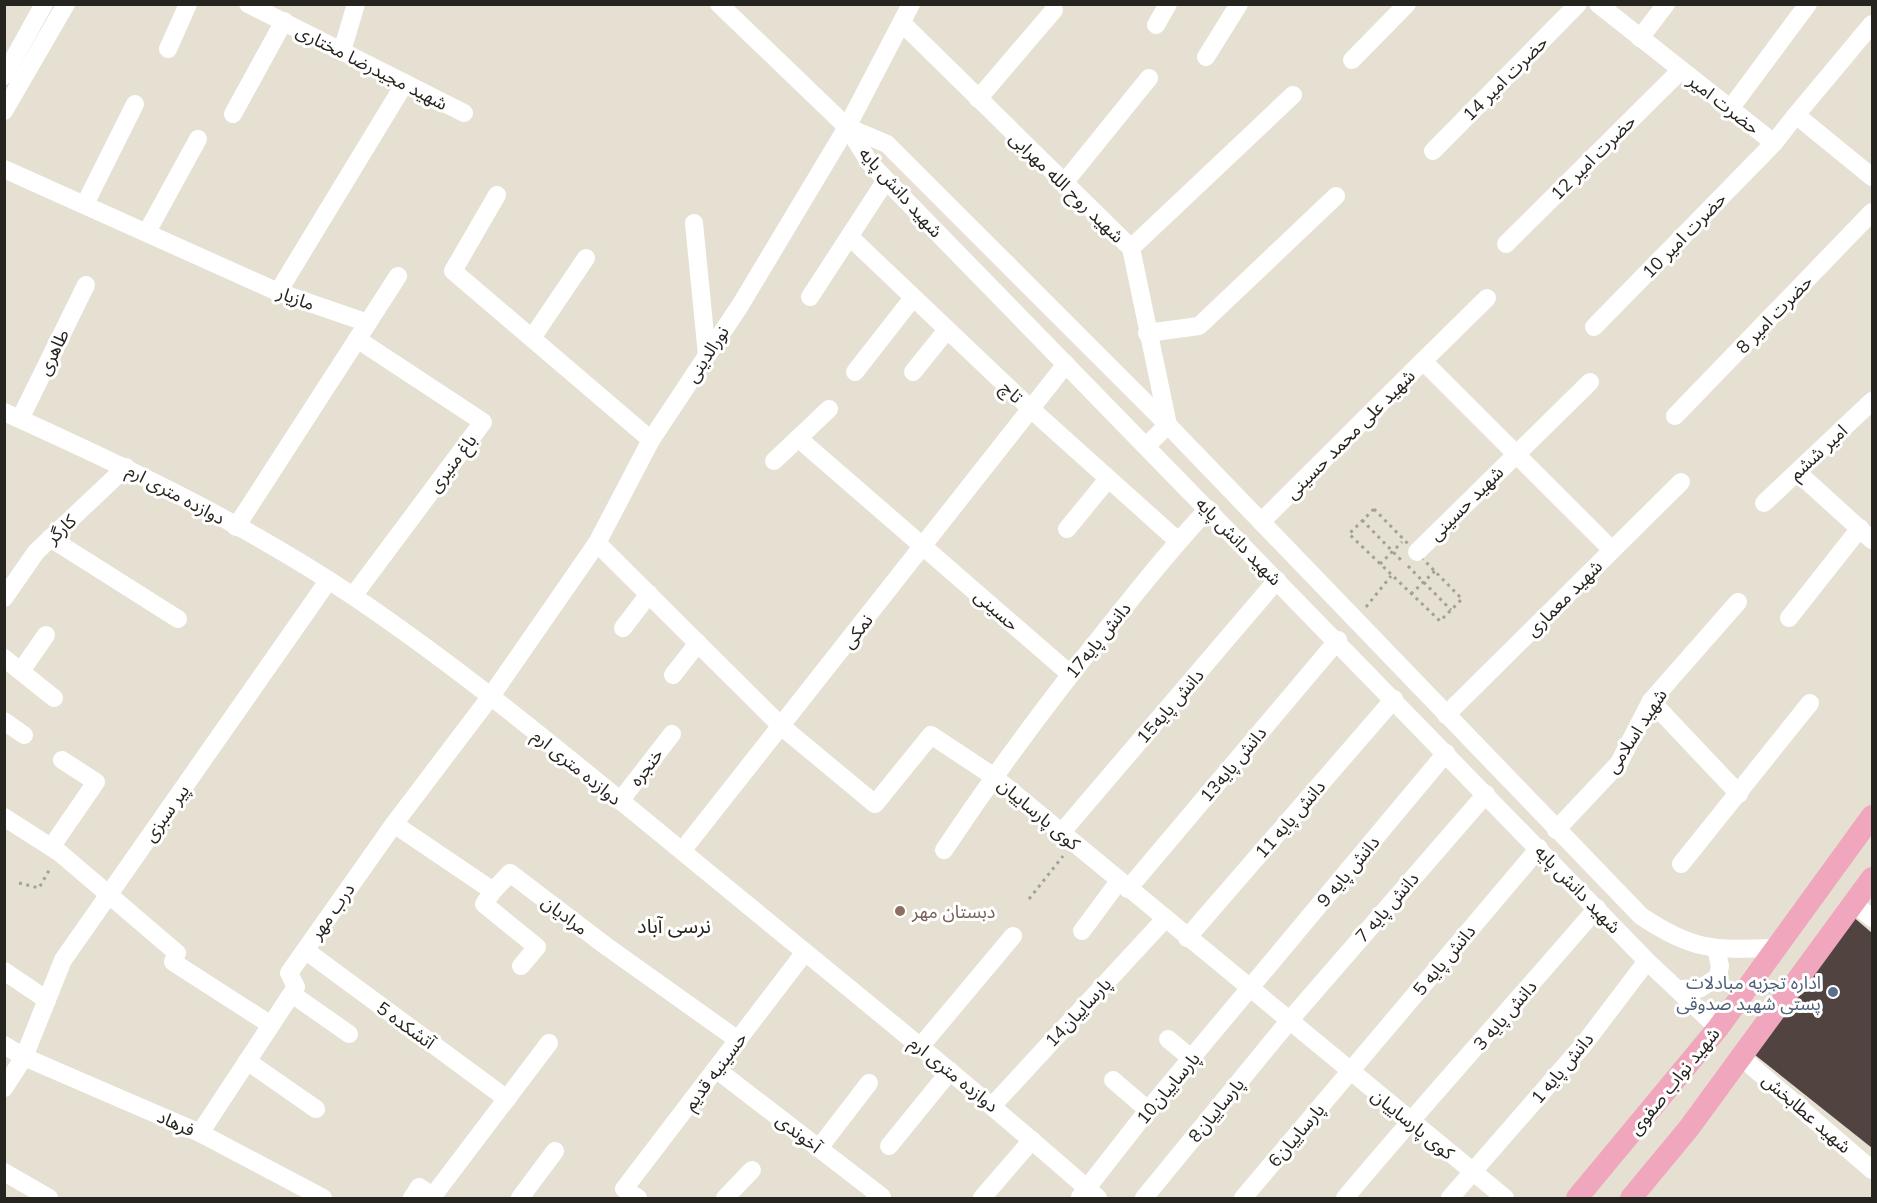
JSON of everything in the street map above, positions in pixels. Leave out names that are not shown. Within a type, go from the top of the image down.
[{"type":"main road","name":"شهید نواب صفوی","points":[[1577,1198],[1718,1028],[1872,816]]},
{"type":"main road","name":"شهید نواب صفوی","points":[[1630,1198],[1689,1128],[1872,878]]},
{"type":"street","points":[[4,76],[44,4]]},
{"type":"street","points":[[4,111],[66,4]]},
{"type":"street","points":[[168,49],[188,4]]},
{"type":"street","name":"شهید مجیدرضا مختاری","points":[[248,4],[464,113]]},
{"type":"street","points":[[342,51],[356,4]]},
{"type":"street","points":[[719,4],[847,127]]},
{"type":"street","name":"نورالدینی","points":[[490,696],[597,543],[651,440],[707,355],[847,127],[911,4]]},
{"type":"street","points":[[1156,25],[1168,4]]},
{"type":"street","points":[[1206,57],[1239,4]]},
{"type":"street","points":[[1352,60],[1407,4]]},
{"type":"street","name":"حضرت امیر 14","points":[[1433,151],[1578,4]]},
{"type":"street","name":"حضرت امیر","points":[[1598,4],[1774,143],[1872,24]]},
{"type":"street","points":[[1640,38],[1666,4]]},
{"type":"street","points":[[1730,109],[1808,4]]},
{"type":"street","points":[[978,99],[1054,10]]},
{"type":"street","points":[[233,114],[284,21]]},
{"type":"street","name":"شهید روح الله مهرابی","points":[[902,23],[1131,248],[1167,425]]},
{"type":"street","name":"حضرت امیر 12","points":[[1506,244],[1681,70]]},
{"type":"street","points":[[1064,183],[1149,78]]},
{"type":"street","points":[[278,292],[405,83]]},
{"type":"street","points":[[1131,248],[1293,95]]},
{"type":"street","points":[[85,204],[135,104]]},
{"type":"street","points":[[1796,116],[1872,177]]},
{"type":"street","name":"شهید دانش پایه","points":[[847,127],[870,163],[886,180],[1338,640],[1647,961],[1718,1028]]},
{"type":"street","name":"شهید دانش پایه","points":[[847,127],[887,144],[1167,425],[1641,916],[1679,940],[1716,948],[1775,948]]},
{"type":"street","points":[[147,232],[198,139]]},
{"type":"street","name":"حضرت امیر 10","points":[[1594,327],[1774,143]]},
{"type":"street","name":"مازیار","points":[[4,169],[278,292],[368,323]]},
{"type":"street","points":[[810,297],[851,238],[886,180]]},
{"type":"street","points":[[497,195],[453,271],[651,440]]},
{"type":"street","points":[[1147,333],[1199,326],[1336,196]]},
{"type":"street","name":"حضرت امیر 8","points":[[1675,416],[1872,212]]},
{"type":"street","points":[[694,223],[707,355]]},
{"type":"street","name":"تاچ","points":[[851,238],[946,331],[1178,541]]},
{"type":"street","points":[[532,338],[586,258]]},
{"type":"street","points":[[236,527],[398,276]]},
{"type":"street","name":"طاهری","points":[[12,415],[86,285]]},
{"type":"street","points":[[1423,361],[1487,298]]},
{"type":"street","points":[[855,372],[912,299]]},
{"type":"street","points":[[913,372],[946,331]]},
{"type":"street","name":"باغ منیری","points":[[353,596],[483,422],[357,339]]},
{"type":"street","name":"شهید علی محمد حسینی","points":[[1261,522],[1423,361],[1612,550]]},
{"type":"street","name":"نمکی","points":[[682,851],[1066,364]]},
{"type":"street","name":"شهید حسینی","points":[[1411,546],[1516,454],[1590,382]]},
{"type":"street","name":"امیر ششم","points":[[1764,502],[1872,401]]},
{"type":"street","points":[[774,461],[829,409]]},
{"type":"street","name":"دوازده متری ارم","points":[[12,415],[126,466],[353,596],[490,696],[682,851],[993,1105],[1088,1195]]},
{"type":"street","points":[[1146,446],[1167,425]]},
{"type":"street","name":"حسینی","points":[[798,438],[1070,674]]},
{"type":"street","name":"کارگر","points":[[4,598],[11,573],[126,466]]},
{"type":"street","points":[[1789,618],[1866,534],[1797,472]]},
{"type":"street","points":[[1067,529],[1108,479]]},
{"type":"street","name":"شهید معماری","points":[[1446,715],[1682,482]]},
{"type":"street","name":"دانش پایه17","points":[[944,850],[993,776],[1070,674],[1178,541],[1208,509]]},
{"type":"street","points":[[50,538],[178,619]]},
{"type":"street","name":"کوی پارساییان","points":[[597,543],[781,726],[875,804],[932,735],[993,776],[1348,1072],[1504,1198]]},
{"type":"street","name":"دانش پایه15","points":[[1068,838],[1277,580]]},
{"type":"street","name":"پیر سبزی","points":[[4,1088],[24,1056],[63,960],[328,581]]},
{"type":"street","points":[[623,628],[649,594]]},
{"type":"street","name":"شهید اسلامی","points":[[1556,830],[1619,763],[1651,701],[1738,602]]},
{"type":"street","points":[[21,671],[46,634]]},
{"type":"street","name":"دانش پایه13","points":[[1082,931],[1338,640]]},
{"type":"street","points":[[673,675],[698,643]]},
{"type":"street","points":[[4,658],[54,698]]},
{"type":"street","name":"درب مهر","points":[[292,994],[296,987],[289,973],[394,824],[490,696]]},
{"type":"street","name":"دانش پایه 11","points":[[1187,938],[1394,699]]},
{"type":"street","points":[[1651,701],[1739,794]]},
{"type":"street","points":[[1681,864],[1810,703]]},
{"type":"street","points":[[4,721],[24,735]]},
{"type":"street","name":"خنجره","points":[[620,801],[672,734]]},
{"type":"street","name":"دانش پایه 9","points":[[1250,989],[1446,753]]},
{"type":"street","points":[[56,849],[96,782],[62,760]]},
{"type":"street","name":"دانش پایه 7","points":[[1289,1021],[1486,794]]},
{"type":"street","points":[[4,817],[56,849],[177,953],[173,962],[271,1025]]},
{"type":"street","points":[[394,824],[493,891],[484,904],[537,947],[521,966]]},
{"type":"street","name":"دانش پایه 5","points":[[1348,1072],[1539,848]]},
{"type":"street","name":"مرادیان","points":[[493,891],[510,873],[606,946],[738,1040]]},
{"type":"street","points":[[1854,904],[1872,918]]},
{"type":"street","name":"دانش پایه 3","points":[[1345,1198],[1409,1121],[1497,1025],[1598,908]]},
{"type":"street","name":"پارساییان14","points":[[993,1105],[1164,920]]},
{"type":"street","points":[[921,1047],[1013,936]]},
{"type":"street","points":[[1677,989],[1699,989],[1718,977],[1720,966],[1716,948]]},
{"type":"street","name":"آتشکده 5","points":[[305,950],[507,1100]]},
{"type":"street","name":"حسینیه قدیم","points":[[631,1194],[717,1069],[805,952]]},
{"type":"street","name":"دانش پایه 1","points":[[1450,1198],[1584,1044],[1647,961]]},
{"type":"street","points":[[4,971],[47,1000]]},
{"type":"street","name":"پارساییان10","points":[[1088,1195],[1148,1110],[1250,989]]},
{"type":"street","points":[[200,1133],[292,994],[349,1034]]},
{"type":"street","name":"پارساییان8","points":[[1144,1198],[1289,1021]]},
{"type":"street","points":[[1168,1039],[1192,1059]]},
{"type":"street","points":[[412,1198],[419,1187],[433,1196],[549,1043]]},
{"type":"street","name":"فرهاد","points":[[4,1045],[24,1056],[200,1133],[323,1198]]},
{"type":"street","name":"شهید عطابخش","points":[[1742,1056],[1872,1170]]},
{"type":"street","points":[[247,1061],[316,1109]]},
{"type":"street","name":"آخوندی","points":[[717,1069],[882,1197]]},
{"type":"street","points":[[889,1146],[950,1071]]},
{"type":"street","name":"پارساییان6","points":[[1243,1198],[1348,1072]]},
{"type":"street","points":[[1113,1080],[1148,1110]]},
{"type":"street","points":[[819,1148],[869,1083]]},
{"type":"street","points":[[982,1198],[1032,1140]]},
{"type":"street","points":[[520,1198],[555,1151]]},
{"type":"street","points":[[725,1198],[752,1170]]},
{"type":"street","points":[[4,1172],[49,1198]]},
{"type":"path","points":[[1380,564],[1411,546]]},
{"type":"path","points":[[1411,594],[1435,571]]},
{"type":"path","points":[[1029,899],[1068,838]]},
{"type":"path","points":[[19,883],[39,888],[56,849]]},
{"type":"building","name":"اداره تجزیه مبادلات پستی شهید صدوقی","points":[[1851,915],[1872,933],[1872,1148],[1750,1051]]},
{"type":"place","name":"دبستان مهر","points":[[900,911]]},
{"type":"place","name":"اداره تجزیه مبادلات پستی شهید صدوقی","points":[[1833,992]]},
{"type":"district","name":"نرسی آباد","points":[[674,925]]}]
